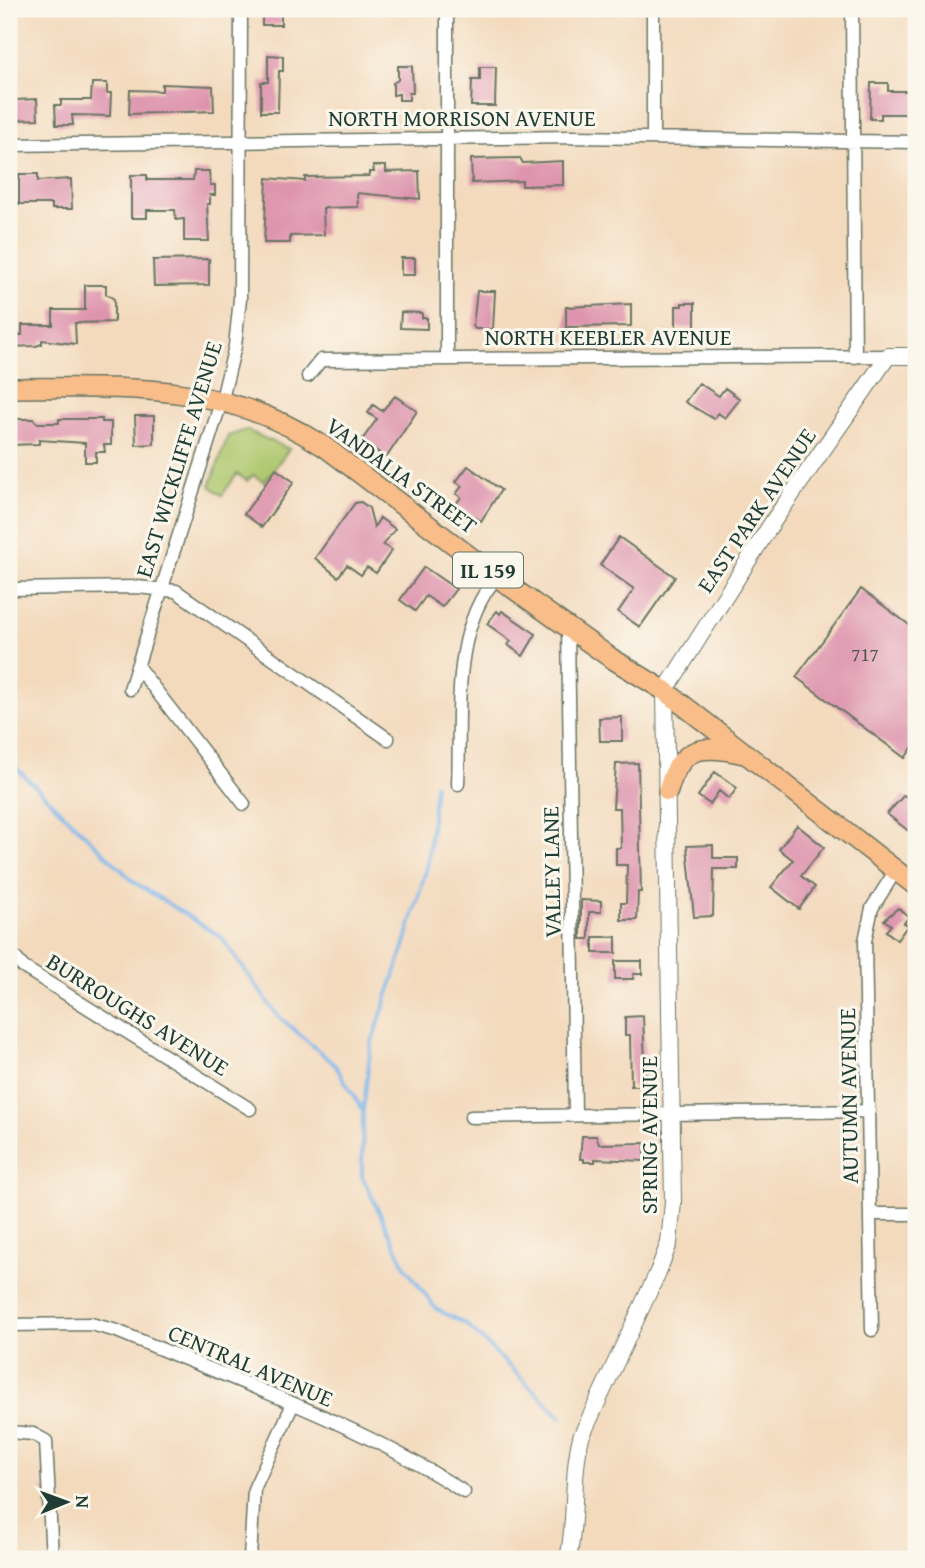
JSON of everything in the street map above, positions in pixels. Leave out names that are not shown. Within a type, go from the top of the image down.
[{"type":"main road","name":"VANDALIA STREET","points":[[9,388],[133,388],[177,391],[222,399],[261,412],[310,437],[497,577],[664,691],[916,886]]},
{"type":"main road","points":[[668,791],[673,770],[685,755],[702,750],[745,754]]},
{"type":"street","name":"EAST WICKLIFFE AVENUE","points":[[130,689],[222,399],[235,346],[240,304],[241,9]]},
{"type":"street","points":[[447,9],[447,359]]},
{"type":"street","points":[[653,9],[653,138]]},
{"type":"street","points":[[852,9],[855,357]]},
{"type":"street","name":"NORTH MORRISON AVENUE","points":[[9,145],[448,138],[916,142]]},
{"type":"street","name":"EAST PARK AVENUE","points":[[664,691],[774,520],[888,356]]},
{"type":"street","name":"NORTH KEEBLER AVENUE","points":[[308,376],[321,360],[916,356]]},
{"type":"street","points":[[458,784],[464,645],[477,604],[497,577]]},
{"type":"street","points":[[9,589],[162,588],[186,597],[388,739]]},
{"type":"street","name":"VALLEY LANE","points":[[568,627],[575,1115]]},
{"type":"street","points":[[137,666],[244,804]]},
{"type":"street","name":"SPRING AVENUE","points":[[568,1559],[574,1530],[575,1463],[581,1437],[668,1243],[673,1202],[668,791],[664,691]]},
{"type":"street","name":"AUTUMN AVENUE","points":[[872,1330],[865,941],[872,908],[896,870]]},
{"type":"street","name":"BURROUGHS AVENUE","points":[[9,951],[23,967],[250,1109]]},
{"type":"street","points":[[471,1117],[869,1111]]},
{"type":"street","points":[[872,1214],[916,1214]]},
{"type":"street","name":"CENTRAL AVENUE","points":[[9,1325],[91,1324],[108,1328],[398,1453],[464,1492]]},
{"type":"street","points":[[250,1559],[254,1489],[292,1406]]},
{"type":"street","points":[[9,1432],[40,1435],[46,1441],[52,1559]]},
{"type":"green space","points":[[246,430],[289,449],[264,482],[253,475],[247,481],[237,474],[222,495],[210,486],[228,436]]},
{"type":"building","points":[[262,9],[281,9],[281,25],[262,25]]},
{"type":"building","points":[[268,55],[283,56],[283,71],[279,71],[278,112],[261,112],[261,82],[268,82]]},
{"type":"building","points":[[398,66],[412,66],[413,93],[409,93],[409,100],[399,100],[399,94],[393,95],[393,83],[398,80]]},
{"type":"building","points":[[480,67],[496,67],[495,106],[471,106],[472,80],[480,80]]},
{"type":"building","points":[[92,83],[107,83],[107,93],[111,93],[110,116],[72,115],[73,125],[56,125],[55,105],[61,105],[61,100],[91,100]]},
{"type":"building","points":[[871,83],[888,83],[888,91],[916,91],[916,114],[881,114],[881,119],[870,119]]},
{"type":"building","points":[[162,84],[213,86],[214,111],[129,114],[130,90],[162,91]]},
{"type":"building","points":[[37,99],[38,119],[16,120],[15,100]]},
{"type":"building","points":[[520,158],[523,163],[563,161],[563,185],[522,186],[522,181],[472,183],[471,159]]},
{"type":"building","points":[[373,166],[386,166],[386,172],[419,171],[420,199],[357,193],[358,207],[323,208],[324,235],[290,236],[290,243],[264,243],[267,178],[305,181],[305,177],[369,176],[369,172],[374,172]]},
{"type":"building","points":[[194,171],[209,171],[210,185],[215,185],[215,195],[210,195],[210,204],[207,204],[209,241],[184,241],[184,219],[176,220],[175,210],[147,210],[147,218],[131,218],[131,175],[147,175],[147,180],[193,180]]},
{"type":"building","points":[[19,174],[38,174],[38,181],[71,179],[72,209],[52,209],[52,204],[19,204]]},
{"type":"building","points":[[401,258],[415,258],[415,275],[401,275]]},
{"type":"building","points":[[209,259],[209,285],[154,286],[153,260]]},
{"type":"building","points":[[85,285],[106,285],[106,294],[114,299],[114,322],[75,323],[76,344],[42,340],[42,344],[36,346],[9,347],[9,335],[22,335],[22,325],[53,325],[53,310],[85,310]]},
{"type":"building","points":[[477,291],[495,291],[493,329],[475,329],[473,326]]},
{"type":"building","points":[[682,303],[695,303],[695,328],[676,328],[676,306],[682,306]]},
{"type":"building","points":[[631,304],[631,326],[566,327],[566,307]]},
{"type":"building","points":[[401,312],[422,313],[422,318],[427,318],[427,329],[400,328]]},
{"type":"building","points":[[699,383],[719,396],[725,388],[740,399],[725,418],[718,413],[714,419],[685,402]]},
{"type":"building","points":[[395,396],[417,411],[386,458],[362,440],[377,419],[368,413],[373,405],[382,411]]},
{"type":"building","points":[[135,416],[154,416],[154,444],[136,445]]},
{"type":"building","points":[[9,419],[59,423],[59,419],[102,419],[102,422],[111,422],[111,445],[104,445],[105,452],[96,452],[96,462],[85,462],[85,443],[39,440],[39,444],[9,445]]},
{"type":"building","points":[[468,466],[501,490],[481,521],[456,504],[461,497],[456,494],[462,486],[456,482]]},
{"type":"building","points":[[276,469],[294,482],[262,527],[244,514]]},
{"type":"building","points":[[361,502],[369,508],[374,527],[380,518],[395,529],[383,545],[392,550],[376,573],[367,567],[361,575],[347,565],[338,577],[315,558],[355,503]]},
{"type":"building","points":[[619,537],[675,577],[640,627],[618,612],[634,589],[600,565]]},
{"type":"building","points":[[424,567],[456,589],[442,607],[426,596],[415,611],[400,600]]},
{"type":"building","points":[[861,589],[916,630],[916,742],[905,758],[796,677]]},
{"type":"building","points":[[497,611],[500,614],[502,611],[536,634],[523,656],[508,645],[511,641],[487,624]]},
{"type":"building","points":[[622,717],[622,741],[600,741],[599,718]]},
{"type":"building","points":[[638,763],[641,892],[638,892],[637,920],[621,920],[621,903],[626,903],[627,865],[616,865],[616,848],[621,848],[620,808],[613,808],[616,764]]},
{"type":"building","points":[[715,772],[737,788],[729,799],[719,791],[710,804],[698,796]]},
{"type":"building","points":[[904,795],[916,804],[916,837],[887,814]]},
{"type":"building","points":[[797,825],[824,847],[801,876],[815,887],[799,909],[771,887],[793,860],[779,849]]},
{"type":"building","points":[[713,845],[713,858],[738,858],[738,869],[714,869],[713,916],[694,917],[687,846]]},
{"type":"building","points":[[581,900],[601,901],[601,912],[589,912],[589,939],[581,939]]},
{"type":"building","points":[[898,908],[909,917],[904,923],[908,925],[897,940],[886,931],[891,925],[884,920]]},
{"type":"building","points":[[593,937],[616,937],[616,953],[593,953]]},
{"type":"building","points":[[615,961],[642,961],[642,974],[633,974],[633,979],[615,979]]},
{"type":"building","points":[[643,1016],[646,1086],[631,1086],[630,1035],[625,1035],[625,1017]]},
{"type":"building","points":[[582,1136],[596,1136],[599,1144],[645,1143],[645,1161],[595,1159],[595,1162],[584,1162],[584,1159],[580,1159]]},
{"type":"waterway","points":[[9,761],[134,882],[221,937],[277,1015],[335,1065],[363,1111],[362,1176],[406,1268],[436,1309],[466,1324],[561,1417]]},
{"type":"waterway","points":[[363,1111],[371,1045],[404,947],[428,863],[435,784]]}]
